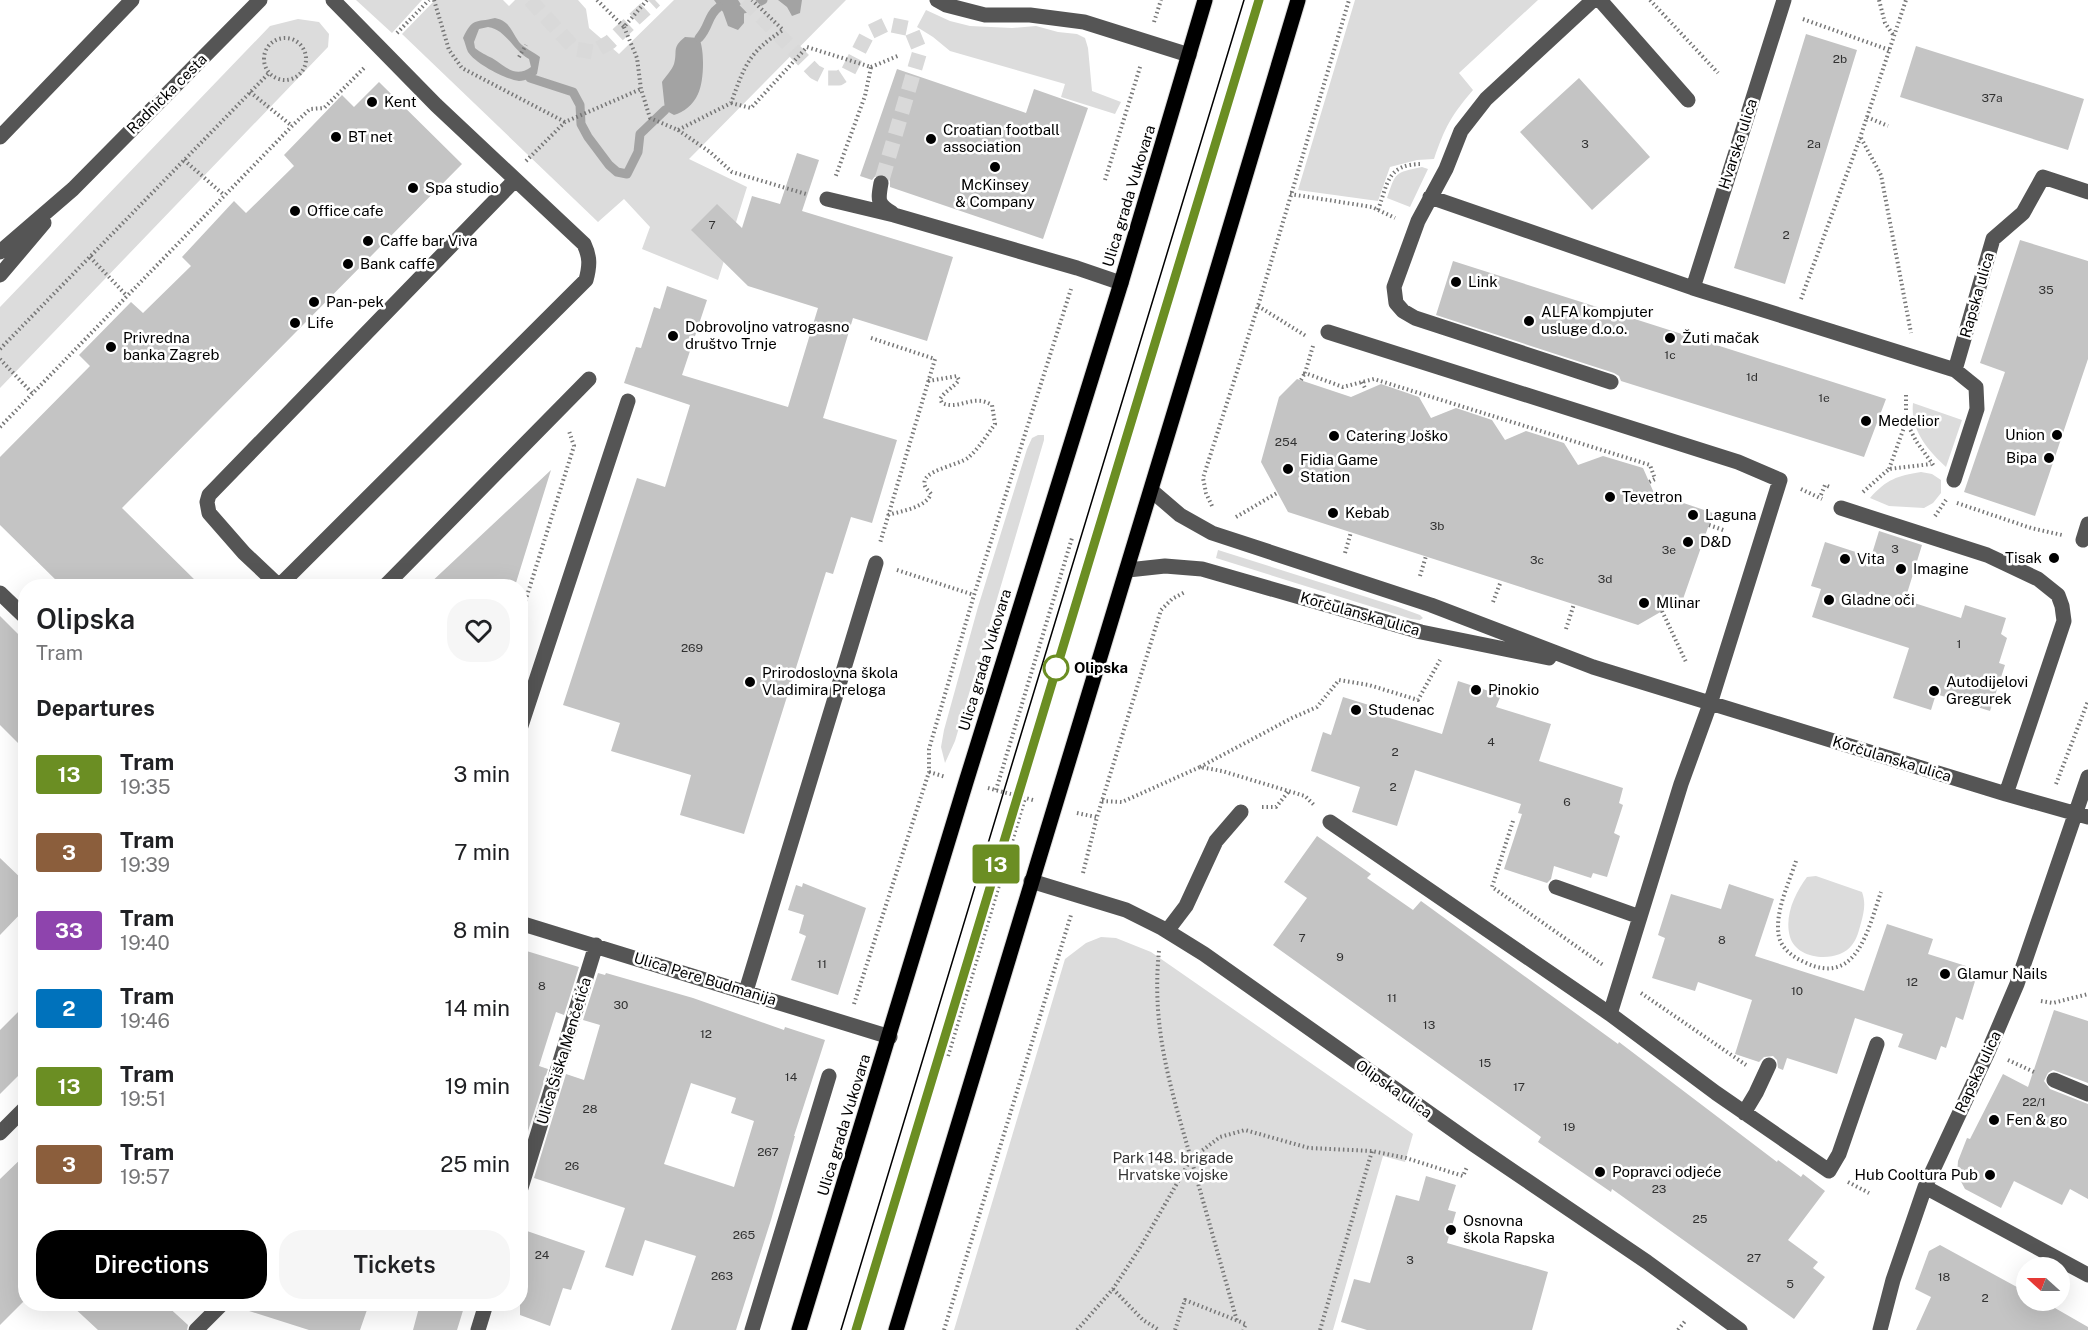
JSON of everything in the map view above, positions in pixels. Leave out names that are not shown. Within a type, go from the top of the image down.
[{"type":"main road","name":"Ulica grada Vukovara","points":[[800,1330],[969,771],[1121,283],[1205,0]]},
{"type":"main road","points":[[896,1330],[1031,881],[1152,491],[1298,0]]},
{"type":"street","points":[[0,137],[132,0]]},
{"type":"street","name":"Radnička cesta","points":[[0,252],[73,189],[260,0]]},
{"type":"street","points":[[286,579],[586,280],[590,257],[584,244],[436,105],[333,0]]},
{"type":"street","points":[[937,0],[946,5],[985,15],[1030,15],[1084,22],[1189,55]]},
{"type":"street","points":[[1593,0],[1486,99],[1461,131],[1446,168],[1418,221],[1394,287],[1396,303],[1403,311],[1415,318],[1611,382]]},
{"type":"street","points":[[1600,0],[1688,100]]},
{"type":"street","name":"Hvarska ulica","points":[[1693,288],[1784,0]]},
{"type":"street","name":"Rapska ulica","points":[[1955,370],[1993,239],[2023,213],[2043,177],[2088,192]]},
{"type":"street","points":[[272,579],[244,553],[209,513],[207,502],[209,495],[513,178]]},
{"type":"street","points":[[881,183],[879,198],[882,207],[894,215]]},
{"type":"street","name":"Radnička cesta","points":[[0,276],[73,189]]},
{"type":"street","points":[[1430,197],[1693,288],[1955,370],[1976,387],[1977,409],[1954,480]]},
{"type":"street","points":[[826,199],[894,215],[1121,283]]},
{"type":"street","points":[[1322,333],[1727,458],[1780,480],[1710,704],[1681,784],[1610,1014]]},
{"type":"street","points":[[392,579],[589,379]]},
{"type":"street","points":[[528,704],[627,401]]},
{"type":"street","name":"Korčulanska ulica","points":[[1152,491],[1180,515],[1212,533],[1431,605],[1593,668],[2081,815]]},
{"type":"street","points":[[1841,508],[1987,555],[2037,579],[2058,595],[2064,621],[2006,794]]},
{"type":"street","points":[[2083,540],[2088,524]]},
{"type":"street","points":[[747,991],[876,563]]},
{"type":"street","name":"Korčulanska ulica","points":[[1128,570],[1164,566],[1202,569],[1421,632],[1593,668]]},
{"type":"street","points":[[0,593],[18,610]]},
{"type":"street","name":"Rapska ulica","points":[[1880,1330],[1893,1280],[1925,1187],[2017,984],[2081,815],[2088,777]]},
{"type":"street","points":[[1167,931],[1186,906],[1216,841],[1240,812]]},
{"type":"street","points":[[1330,822],[1610,1014],[1744,1113],[1829,1172],[1839,1154],[1877,1044]]},
{"type":"street","name":"Olipska ulica","points":[[1031,881],[1126,910],[1167,931],[1204,954],[1473,1144],[1647,1262],[1740,1330]]},
{"type":"street","points":[[1556,887],[1640,917]]},
{"type":"street","name":"Ulica Pere Budmanija","points":[[528,924],[890,1037]]},
{"type":"street","name":"Ulica Šiška Menčetića","points":[[528,1165],[596,945]]},
{"type":"street","points":[[1744,1113],[1766,1071]]},
{"type":"street","name":"Ulica grada Vukovara","points":[[752,1330],[829,1076]]},
{"type":"street","points":[[2054,1080],[2088,1094]]},
{"type":"street","points":[[0,1133],[18,1115]]},
{"type":"street","points":[[1925,1187],[2088,1275]]},
{"type":"street","points":[[196,1330],[215,1311]]},
{"type":"street","points":[[478,1330],[484,1311]]},
{"type":"path","points":[[393,38],[429,0]]},
{"type":"path","points":[[434,0],[449,50],[462,68],[565,122]]},
{"type":"path","points":[[597,0],[624,27],[637,58],[641,89],[650,118],[678,130],[710,152],[732,172],[826,199],[865,96],[871,67]]},
{"type":"path","points":[[624,27],[647,0]]},
{"type":"path","points":[[731,103],[744,67],[761,45],[783,30],[752,0]]},
{"type":"path","points":[[1214,510],[1206,493],[1203,478],[1258,306],[1349,0]]},
{"type":"path","points":[[1650,0],[1718,73]]},
{"type":"path","points":[[1879,0],[1885,23],[1894,36]]},
{"type":"path","points":[[1800,302],[1860,138],[1906,0]]},
{"type":"path","points":[[1797,17],[1889,50]]},
{"type":"path","points":[[280,38],[294,40],[300,44],[306,56],[304,70],[300,75],[281,80],[269,73],[264,60],[268,46],[280,38]]},
{"type":"path","points":[[519,57],[526,45]]},
{"type":"path","points":[[678,130],[731,103],[751,108],[807,47],[871,67],[900,55]]},
{"type":"path","points":[[0,427],[292,126],[310,109],[324,108],[371,61]]},
{"type":"path","points":[[0,349],[269,73]]},
{"type":"path","points":[[513,178],[565,122],[641,89]]},
{"type":"path","points":[[250,92],[292,126]]},
{"type":"path","points":[[1867,117],[1888,126]]},
{"type":"path","points":[[1105,180],[1120,132]]},
{"type":"path","points":[[1860,138],[1881,175],[1911,337]]},
{"type":"path","points":[[184,160],[224,195]]},
{"type":"path","points":[[1378,210],[1391,174],[1399,168],[1419,164],[1427,165]]},
{"type":"path","points":[[1290,194],[1372,207],[1404,222]]},
{"type":"path","points":[[90,257],[126,295]]},
{"type":"path","points":[[856,1001],[929,772],[929,749],[974,595],[1069,293]]},
{"type":"path","points":[[1258,306],[1304,336],[1322,333]]},
{"type":"path","points":[[1300,380],[1322,333]]},
{"type":"path","points":[[871,338],[935,358],[887,515],[876,563],[974,595]]},
{"type":"path","points":[[0,359],[32,393]]},
{"type":"path","points":[[1305,373],[1343,387],[1374,379],[1650,465],[1655,479],[1649,482]]},
{"type":"path","points":[[887,515],[912,508],[929,498],[931,494],[925,486],[925,481],[929,474],[967,459],[994,424],[995,415],[992,405],[987,402],[978,399],[952,405],[942,403],[940,399],[959,380],[957,376],[928,381]]},
{"type":"path","points":[[1362,382],[1366,390]]},
{"type":"path","points":[[1859,495],[1889,469],[1906,421],[1906,395]]},
{"type":"path","points":[[528,593],[574,446],[562,407]]},
{"type":"path","points":[[1906,421],[1931,464],[1954,480]]},
{"type":"path","points":[[1889,469],[1931,464]]},
{"type":"path","points":[[1780,480],[1841,508]]},
{"type":"path","points":[[1820,498],[1825,485],[1836,488]]},
{"type":"path","points":[[1235,518],[1277,494]]},
{"type":"path","points":[[1923,534],[1947,499],[2031,528],[2083,540]]},
{"type":"path","points":[[1709,525],[1726,531]]},
{"type":"path","points":[[1345,554],[1351,532]]},
{"type":"path","points":[[1032,800],[994,789],[1072,538]]},
{"type":"path","points":[[1419,577],[1426,556]]},
{"type":"path","points":[[1493,602],[1501,581]]},
{"type":"path","points":[[1084,871],[1096,817],[1161,610],[1172,599],[1193,588]]},
{"type":"path","points":[[1566,629],[1574,604]]},
{"type":"path","points":[[1662,611],[1686,663]]},
{"type":"path","points":[[1102,801],[1122,802],[1200,767],[1317,707],[1339,680],[1369,685],[1418,700],[1442,655]]},
{"type":"path","points":[[2054,790],[2088,701]]},
{"type":"path","points":[[1200,767],[1222,771],[1305,796],[1330,822]]},
{"type":"path","points":[[929,772],[945,776]]},
{"type":"path","points":[[1240,812],[1267,806],[1276,807],[1289,791]]},
{"type":"path","points":[[948,1056],[1025,798]]},
{"type":"path","points":[[1078,813],[1096,817]]},
{"type":"path","points":[[1513,821],[1492,887],[1621,978],[1766,1071]]},
{"type":"path","points":[[1796,861],[1782,904],[1779,936],[1785,948],[1810,965],[1840,968],[1852,959],[1863,943],[1881,892]]},
{"type":"path","points":[[944,1330],[1069,921]]},
{"type":"path","points":[[1159,950],[1157,1001],[1161,1046],[1237,1321]]},
{"type":"path","points":[[2041,1001],[2053,1003],[2088,994]]},
{"type":"path","points":[[2000,1057],[2054,1080]]},
{"type":"path","points":[[1077,1330],[1113,1289],[1141,1246],[1191,1159],[1220,1137],[1245,1130],[1309,1148],[1372,1151],[1406,1158],[1463,1176],[1467,1167]]},
{"type":"path","points":[[1320,1330],[1372,1151]]},
{"type":"path","points":[[1113,1289],[1143,1320],[1158,1330]]},
{"type":"path","points":[[1175,1330],[1185,1300],[1245,1324],[1244,1330]]},
{"type":"path","points":[[1678,1330],[1686,1320]]},
{"type":"green space","points":[[356,0],[422,0],[392,33]]},
{"type":"green space","points":[[435,0],[503,0],[509,6],[515,0],[578,0],[586,9],[589,28],[619,54],[674,0],[846,0],[689,159],[747,187],[718,280],[642,249],[650,227],[624,199],[598,222],[402,34]]},
{"type":"green space","points":[[1355,0],[1538,0],[1459,73],[1473,90],[1449,122],[1434,159],[1417,160],[1390,167],[1378,201],[1298,190]]},
{"type":"green space","points":[[926,10],[950,21],[970,26],[1012,28],[1036,26],[1077,34],[1085,38],[1092,91],[1121,102],[1115,114],[1061,97],[1065,84],[950,51],[917,27]]},
{"type":"green space","points":[[298,19],[319,22],[329,34],[328,47],[0,388],[0,307],[270,26]]},
{"type":"green space","points":[[1422,167],[1428,169],[1410,207],[1387,198],[1397,175]]},
{"type":"green space","points":[[1913,403],[1962,420],[1946,467],[1933,454],[1917,431]]},
{"type":"green space","points":[[1044,435],[1044,440],[955,741],[945,763],[941,747],[944,730],[978,607],[1027,449],[1032,438]]},
{"type":"green space","points":[[1921,472],[1932,474],[1941,480],[1941,493],[1933,503],[1924,508],[1889,506],[1870,498],[1893,479]]},
{"type":"green space","points":[[1218,550],[1398,607],[1423,618],[1411,619],[1216,558]]},
{"type":"green space","points":[[1816,876],[1862,892],[1863,896],[1864,911],[1857,937],[1846,951],[1829,957],[1809,955],[1801,951],[1790,937],[1788,921],[1795,897],[1807,877]]},
{"type":"green space","name":"Park 148. brigade Hrvatske vojske","points":[[1101,937],[1116,938],[1151,952],[1413,1134],[1405,1162],[1383,1156],[1333,1330],[954,1330],[1065,959],[1086,943]]},
{"type":"shaded area","points":[[714,0],[738,0],[744,9],[744,23],[738,30],[728,26],[723,12]]},
{"type":"shaded area","points":[[778,0],[802,0],[800,13],[792,16],[787,7]]},
{"type":"shaded area","points":[[495,18],[504,21],[521,44],[540,57],[537,74],[529,79],[513,80],[491,70],[468,52],[463,38],[469,27],[479,21]],"holes":[[[488,27],[495,29],[529,59],[531,67],[515,72],[475,48],[474,42],[479,29]]]},
{"type":"shaded area","points":[[685,37],[699,38],[701,43],[702,82],[694,102],[685,110],[674,115],[665,110],[662,82],[674,64],[676,47]]},
{"type":"building","points":[[1806,34],[1857,50],[1785,284],[1734,268]]},
{"type":"building","points":[[1916,46],[2084,99],[2068,150],[1900,97]]},
{"type":"building","points":[[897,69],[1026,113],[1034,89],[1088,108],[1043,239],[890,187],[890,179],[883,174],[877,174],[872,180],[860,176]]},
{"type":"building","points":[[1579,78],[1650,157],[1592,210],[1520,132]]},
{"type":"building","points":[[379,82],[462,164],[122,508],[194,579],[55,579],[0,525],[0,457],[90,366],[79,355],[131,302],[143,313],[191,266],[182,257],[234,201],[246,213],[294,166],[284,155],[342,95],[354,107]]},
{"type":"building","points":[[797,153],[819,160],[802,211],[953,257],[927,341],[853,318],[823,418],[897,440],[872,523],[851,517],[833,574],[826,572],[744,834],[680,815],[691,775],[611,751],[620,723],[563,705],[637,478],[665,487],[690,405],[624,383],[636,347],[641,348],[654,307],[660,309],[667,286],[707,300],[682,375],[788,407],[818,308],[748,286],[691,230],[717,204],[742,228],[752,196],[780,204]]},
{"type":"building","points":[[2020,240],[2088,261],[2088,359],[2035,516],[1964,492],[2005,372],[1980,363]]},
{"type":"building","points":[[1453,261],[1886,399],[1864,457],[1621,381],[1614,373],[1436,315]]},
{"type":"building","points":[[1297,379],[1351,397],[1381,384],[1419,397],[1431,418],[1456,408],[1492,420],[1505,440],[1526,431],[1564,443],[1578,465],[1603,456],[1643,468],[1654,493],[1713,513],[1683,599],[1638,625],[1288,512],[1261,462],[1279,397]]},
{"type":"building","points":[[551,470],[517,579],[434,579]]},
{"type":"building","points":[[1879,531],[1922,545],[1905,600],[1961,618],[1965,605],[2006,618],[2001,634],[2007,638],[1999,663],[2005,665],[1990,711],[1936,694],[1931,710],[1893,698],[1909,648],[1812,617],[1821,589],[1811,586],[1825,542],[1871,557]]},
{"type":"building","points":[[0,616],[18,634],[18,743],[0,725]]},
{"type":"building","points":[[1458,681],[1501,695],[1496,707],[1551,724],[1539,761],[1623,788],[1619,803],[1623,805],[1614,833],[1620,836],[1607,877],[1593,873],[1591,878],[1554,866],[1551,879],[1547,883],[1504,869],[1522,814],[1518,813],[1521,804],[1415,770],[1397,826],[1352,812],[1360,787],[1311,771],[1323,732],[1331,735],[1343,697],[1385,710],[1383,716],[1442,734]]},
{"type":"building","points":[[1317,836],[1371,874],[1367,878],[1413,910],[1421,901],[1618,1044],[1619,1042],[1777,1162],[1778,1160],[1801,1177],[1803,1174],[1825,1191],[1788,1240],[1818,1262],[1813,1268],[1825,1277],[1794,1319],[1612,1189],[1611,1192],[1538,1142],[1541,1137],[1273,945],[1307,898],[1284,882]]},
{"type":"building","points":[[0,858],[18,875],[18,916],[0,935]]},
{"type":"building","points":[[803,883],[866,908],[838,995],[791,980],[806,936],[799,933],[804,915],[788,910],[796,885],[802,887]]},
{"type":"building","points":[[1729,884],[1774,899],[1755,956],[1864,991],[1887,924],[1933,939],[1928,954],[1966,966],[1964,974],[1976,978],[1963,1020],[1956,1017],[1946,1048],[1941,1046],[1936,1060],[1898,1047],[1903,1034],[1855,1018],[1837,1074],[1787,1058],[1783,1070],[1778,1068],[1777,1060],[1773,1056],[1764,1057],[1759,1062],[1735,1054],[1752,1000],[1698,982],[1695,991],[1652,978],[1665,938],[1658,935],[1671,894],[1721,909]]},
{"type":"building","points":[[528,951],[579,967],[564,1015],[556,1012],[539,1066],[548,1069],[528,1131]]},
{"type":"building","points":[[598,973],[605,975],[606,973],[693,998],[784,1030],[785,1027],[825,1040],[736,1330],[671,1330],[696,1256],[645,1240],[633,1276],[605,1267],[625,1208],[534,1178],[566,1074],[584,1080],[600,1025],[583,1020]],"holes":[[[691,1083],[736,1098],[731,1113],[754,1121],[734,1187],[664,1164]]]},
{"type":"building","points":[[2054,1010],[2088,1021],[2088,1083],[2053,1070],[2048,1073],[2044,1081],[2050,1089],[2088,1104],[2088,1199],[2070,1189],[2062,1205],[2014,1181],[2001,1208],[1965,1189],[1957,1174],[1958,1161],[1967,1138],[1970,1139],[2003,1074],[2028,1087]]},
{"type":"building","points":[[18,1012],[18,1076],[0,1094],[0,1030]]},
{"type":"building","points":[[18,1162],[18,1307],[0,1325],[0,1179]]},
{"type":"building","points":[[1426,1176],[1456,1185],[1448,1210],[1456,1212],[1447,1243],[1548,1272],[1532,1330],[1367,1330],[1341,1322],[1354,1279],[1370,1283],[1396,1195],[1419,1201]]},
{"type":"building","points":[[528,1231],[585,1251],[571,1290],[563,1288],[550,1326],[520,1315],[520,1311],[528,1311]]},
{"type":"building","points":[[1940,1245],[2016,1287],[2016,1311],[2060,1311],[2088,1327],[2088,1330],[1916,1330],[1931,1297],[1915,1289],[1929,1251]]},
{"type":"building","points":[[78,1311],[173,1311],[188,1325],[187,1330],[98,1330]]},
{"type":"building","points":[[249,1311],[367,1311],[360,1330],[309,1330]]},
{"type":"building","points":[[418,1311],[463,1311],[457,1330],[413,1330]]},
{"type":"waterway","points":[[744,9],[763,0]]},
{"type":"waterway","points":[[699,38],[712,14],[719,7]]},
{"type":"waterway","points":[[530,78],[573,92],[580,105],[581,124],[588,137],[617,172],[627,174],[638,152],[640,134],[665,110]]},
{"type":"tunnel","points":[[530,0],[575,49],[593,52],[610,42],[655,0]]},
{"type":"tunnel","points":[[745,0],[815,72],[827,78],[839,78],[848,72],[868,33],[887,24],[911,29],[920,51],[881,183]]},
{"type":"tram line","points":[[841,1330],[1244,0]]},
{"type":"tram line","points":[[856,1330],[1259,0]]},
{"type":"tram line","name":"13","points":[[856,1330],[1259,0]]},
{"type":"place","name":"Kent","points":[[372,102]]},
{"type":"place","name":"BT net","points":[[336,137]]},
{"type":"place","name":"Croatian football association","points":[[931,139]]},
{"type":"place","name":"McKinsey & Company","points":[[995,167]]},
{"type":"place","name":"Spa studio","points":[[413,188]]},
{"type":"place","name":"Office cafe","points":[[295,211]]},
{"type":"place","name":"Caffe bar Viva","points":[[368,241]]},
{"type":"place","name":"Bank caffe","points":[[348,264]]},
{"type":"place","name":"Link","points":[[1456,282]]},
{"type":"place","name":"Pan-pek","points":[[314,302]]},
{"type":"place","name":"ALFA kompjuter usluge d.o.o.","points":[[1529,321]]},
{"type":"place","name":"Life","points":[[295,323]]},
{"type":"place","name":"Dobrovoljno vatrogasno društvo Trnje","points":[[673,336]]},
{"type":"place","name":"Žuti mačak","points":[[1670,338]]},
{"type":"place","name":"Privredna banka Zagreb","points":[[111,347]]},
{"type":"place","name":"Medelior","points":[[1866,421]]},
{"type":"place","name":"Union","points":[[2057,435]]},
{"type":"place","name":"Catering Joško","points":[[1334,436]]},
{"type":"place","name":"Bipa","points":[[2049,458]]},
{"type":"place","name":"Fidia Game Station","points":[[1288,469]]},
{"type":"place","name":"Tevetron","points":[[1610,497]]},
{"type":"place","name":"Kebab","points":[[1333,513]]},
{"type":"place","name":"Laguna","points":[[1693,515]]},
{"type":"place","name":"D&D","points":[[1688,542]]},
{"type":"place","name":"Tisak","points":[[2054,558]]},
{"type":"place","name":"Vita","points":[[1845,559]]},
{"type":"place","name":"Imagine","points":[[1901,569]]},
{"type":"place","name":"Gladne oči","points":[[1829,600]]},
{"type":"place","name":"Mlinar","points":[[1644,603]]},
{"type":"place","name":"Olipska","points":[[1056,668]]},
{"type":"place","name":"Prirodoslovna škola Vladimira Preloga","points":[[750,682]]},
{"type":"place","name":"Pinokio","points":[[1476,690]]},
{"type":"place","name":"Autodijelovi Gregurek","points":[[1934,691]]},
{"type":"place","name":"Studenac","points":[[1356,710]]},
{"type":"place","name":"Glamur Nails","points":[[1945,974]]},
{"type":"place","name":"Fen & go","points":[[1994,1120]]},
{"type":"place","name":"Popravci odjeće","points":[[1600,1172]]},
{"type":"place","name":"Hub Cooltura Pub","points":[[1990,1175]]},
{"type":"place","name":"Osnovna škola Rapska","points":[[1451,1230]]}]
